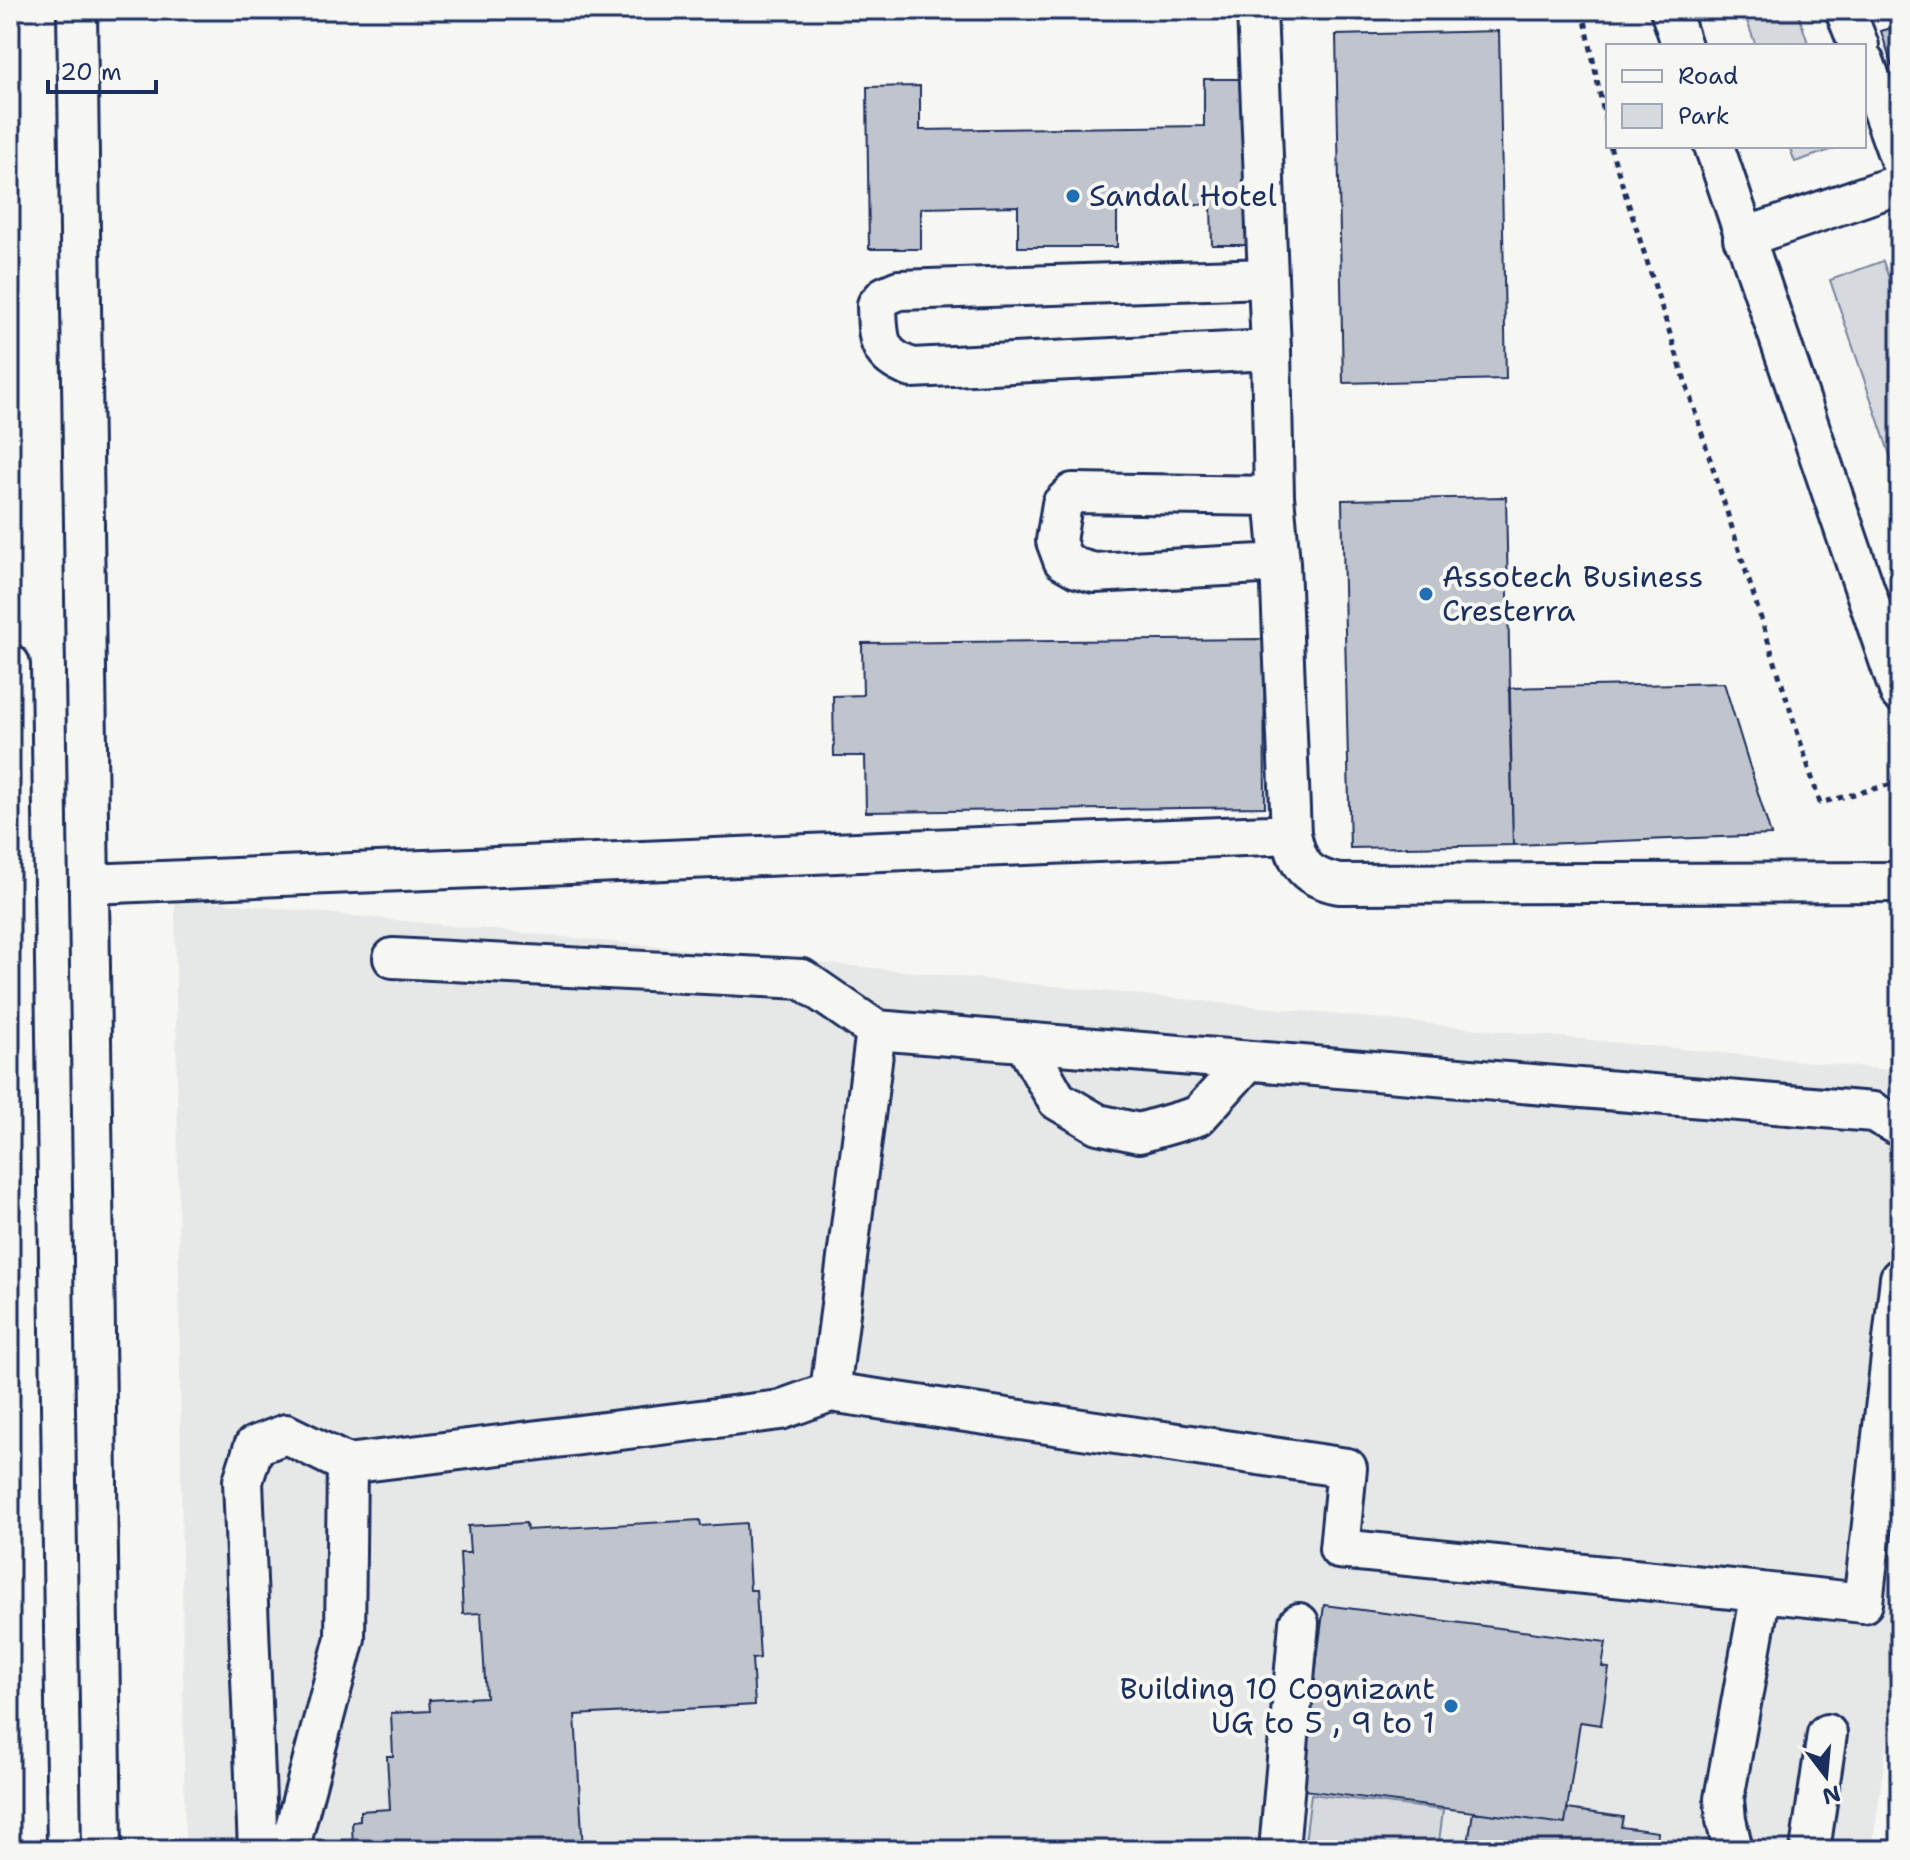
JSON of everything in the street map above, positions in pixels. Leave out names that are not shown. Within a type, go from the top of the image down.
[{"type":"street","points":[[77,10],[102,1850]]},
{"type":"street","points":[[1257,10],[1274,496],[1280,563],[1291,834],[1295,855],[1318,880],[1339,884],[1900,882]]},
{"type":"street","points":[[1670,10],[1681,44]]},
{"type":"street","points":[[1845,10],[1858,44]]},
{"type":"street","points":[[1866,66],[1900,160]]},
{"type":"street","points":[[1715,148],[1900,693]]},
{"type":"street","points":[[1743,238],[1900,184]]},
{"type":"street","points":[[1268,278],[899,290],[885,296],[877,305],[878,336],[884,351],[894,362],[912,368],[1271,350]]},
{"type":"street","points":[[1274,496],[1073,493],[1062,504],[1056,541],[1063,560],[1094,573],[1280,563]]},
{"type":"street","points":[[10,664],[26,1850]]},
{"type":"street","points":[[89,884],[1291,834]]},
{"type":"street","points":[[393,958],[802,979],[876,1030],[1873,1112],[1900,1127]]},
{"type":"street","points":[[830,1392],[876,1030]]},
{"type":"street","points":[[1024,1042],[1057,1100],[1098,1124],[1139,1133],[1198,1116],[1248,1061]]},
{"type":"street","points":[[258,1850],[243,1481],[254,1446],[286,1434],[347,1464],[780,1410],[830,1392],[1347,1468],[1339,1549],[1863,1603],[1900,1278]]},
{"type":"street","points":[[289,1850],[345,1638],[347,1464]]},
{"type":"street","points":[[1733,1850],[1724,1799],[1761,1592]]},
{"type":"street","points":[[1279,1850],[1299,1623]]},
{"type":"street","points":[[1810,1850],[1827,1734]]},
{"type":"path","points":[[1583,10],[1606,124]]},
{"type":"path","points":[[1611,148],[1820,803],[1900,782]]},
{"type":"shaded area","points":[[175,898],[1900,1071],[1900,1648],[1872,1850],[185,1850]]},
{"type":"green space","points":[[1743,10],[1797,10],[1808,44],[1755,44]]},
{"type":"green space","points":[[1790,148],[1836,148],[1795,162]]},
{"type":"green space","points":[[1883,261],[1900,311],[1900,484],[1830,280]]},
{"type":"green space","points":[[1311,1794],[1443,1810],[1438,1850],[1304,1850]]},
{"type":"building","points":[[1875,10],[1900,10],[1900,73],[1898,65],[1892,66],[1881,31],[1895,27],[1890,13],[1877,18]]},
{"type":"building","points":[[1499,31],[1506,379],[1343,383],[1336,35]]},
{"type":"building","points":[[1204,79],[1256,79],[1258,245],[1212,245],[1211,204],[1117,205],[1117,247],[1018,247],[1018,206],[921,208],[921,249],[869,249],[867,87],[920,86],[920,130],[1204,126]]},
{"type":"building","name":"Assotech Business Cresterra","points":[[1506,497],[1513,845],[1350,848],[1342,500]]},
{"type":"building","points":[[1264,639],[1265,807],[866,812],[865,756],[834,756],[833,696],[863,695],[862,643]]},
{"type":"building","points":[[1724,683],[1771,835],[1513,845],[1509,688]]},
{"type":"building","points":[[700,1520],[701,1526],[746,1523],[750,1590],[756,1590],[760,1658],[752,1659],[755,1705],[575,1715],[583,1850],[353,1850],[352,1822],[360,1821],[360,1811],[390,1809],[387,1756],[393,1756],[391,1713],[430,1711],[429,1700],[486,1697],[481,1613],[463,1614],[460,1553],[470,1553],[468,1526],[526,1523],[527,1530]]},
{"type":"building","name":"Building 10 Cognizant UG to 5 , 9 to 1","points":[[1324,1605],[1606,1642],[1602,1667],[1609,1668],[1601,1725],[1580,1722],[1565,1824],[1296,1789],[1301,1689],[1313,1690]]},
{"type":"building","points":[[1567,1809],[1623,1817],[1621,1827],[1658,1832],[1656,1850],[1467,1850],[1473,1812],[1565,1824]]},
{"type":"place","name":"Sandal Hotel","points":[[1073,196]]},
{"type":"place","name":"Assotech Business Cresterra","points":[[1426,594]]},
{"type":"place","name":"Building 10 Cognizant UG to 5 , 9 to 1","points":[[1451,1706]]}]
